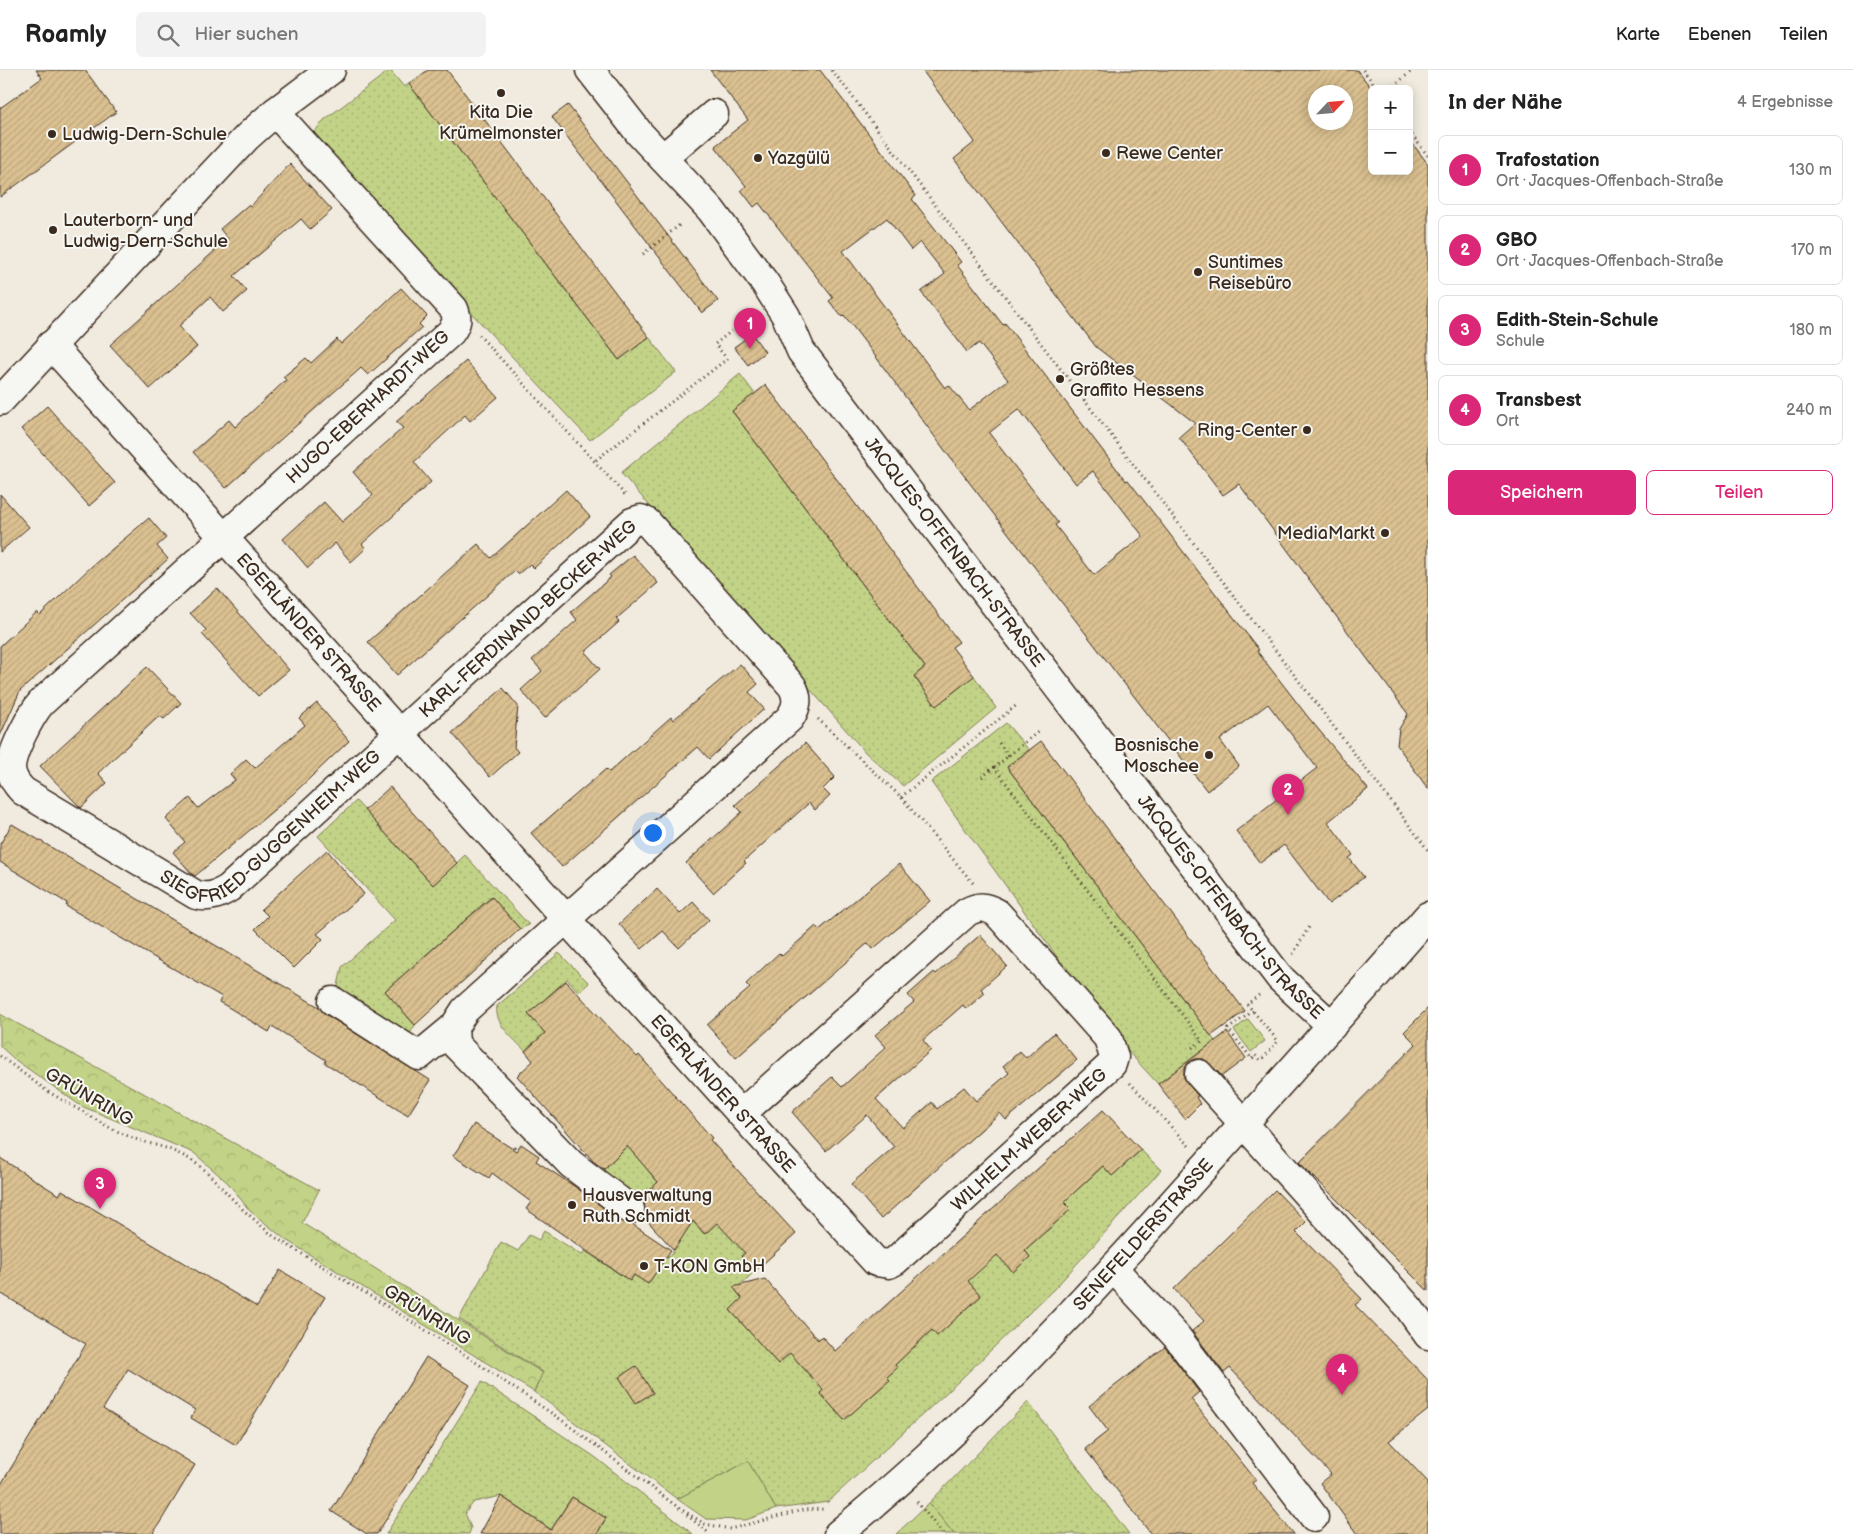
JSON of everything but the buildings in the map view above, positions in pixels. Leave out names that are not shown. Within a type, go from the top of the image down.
[{"type":"street","points":[[0,401],[236,148],[275,112],[331,70]]},
{"type":"street","name":"JACQUES-OFFENBACH-STRASSE","points":[[590,70],[628,120],[683,177],[716,217],[765,282],[786,316],[801,351],[1280,978],[1332,1026]]},
{"type":"street","name":"HUGO-EBERHARDT-WEG","points":[[225,538],[451,332],[457,324],[458,317],[454,309],[275,112]]},
{"type":"street","points":[[663,158],[714,114]]},
{"type":"street","name":"EGERLÄNDER STRASSE","points":[[51,345],[858,1244],[876,1262],[883,1264]]},
{"type":"street","name":"KARL-FERDINAND-BECKER-WEG","points":[[400,735],[632,522],[640,519],[652,526],[792,686],[797,700]]},
{"type":"street","name":"SIEGFRIED-GUGGENHEIM-WEG","points":[[225,538],[34,710],[13,759],[11,768],[17,785],[31,796],[196,895],[206,897],[219,894],[229,888],[400,735]]},
{"type":"street","points":[[333,1001],[419,1056],[454,1027],[465,1010],[790,718],[796,709],[797,700]]},
{"type":"street","points":[[741,1114],[967,912],[978,907],[988,908],[997,913]]},
{"type":"street","name":"WILHELM-WEBER-WEG","points":[[883,1264],[895,1261],[1112,1064],[1113,1049],[1108,1038],[997,913]]},
{"type":"street","name":"SENEFELDERSTRASSE","points":[[847,1527],[1041,1345],[1332,1026],[1428,916]]},
{"type":"street","points":[[454,1027],[455,1044],[512,1105],[571,1164],[630,1209]]},
{"type":"street","points":[[1199,1074],[1409,1308],[1428,1335]]},
{"type":"street","points":[[1113,1268],[1176,1336],[1314,1517]]},
{"type":"path","points":[[832,70],[1428,850]]},
{"type":"path","points":[[1364,70],[1375,85]]},
{"type":"path","points":[[1395,85],[1413,70]]},
{"type":"path","points":[[1413,136],[1428,156]]},
{"type":"path","points":[[643,254],[682,223]]},
{"type":"path","points":[[454,309],[596,460],[627,497]]},
{"type":"path","points":[[596,460],[727,359],[715,344],[752,315]]},
{"type":"path","points":[[797,700],[901,797],[997,913]]},
{"type":"path","points":[[901,797],[1017,704]]},
{"type":"path","points":[[982,777],[1038,732]]},
{"type":"path","points":[[999,743],[1009,756]]},
{"type":"path","points":[[994,767],[1202,1040],[1189,1050],[1196,1060],[1199,1074]]},
{"type":"path","points":[[1294,952],[1309,927]]},
{"type":"path","points":[[1247,1004],[1253,1011],[1278,1041],[1261,1061],[1255,1055],[1252,1059],[1228,1029],[1253,1011]]},
{"type":"path","name":"GRÜNRING","points":[[0,1056],[17,1070],[78,1110],[135,1139],[170,1149],[205,1170],[240,1207],[274,1236],[458,1351],[563,1420],[679,1508],[705,1524],[723,1529],[738,1527],[802,1510],[818,1508],[837,1511],[847,1527]]},
{"type":"path","points":[[1112,1064],[1207,1164]]},
{"type":"path","points":[[899,1480],[943,1534]]},
{"type":"path","points":[[679,1508],[710,1534]]},
{"type":"green space","points":[[390,70],[404,87],[409,84],[619,360],[649,337],[676,372],[590,440],[318,149],[312,135],[324,120]]},
{"type":"green space","points":[[740,374],[755,394],[732,411],[925,667],[914,677],[936,705],[974,676],[996,708],[903,786],[866,753],[621,473]]},
{"type":"green space","points":[[1006,723],[1029,750],[1007,767],[1215,1041],[1158,1084],[1114,1036],[931,782]]},
{"type":"green space","points":[[356,801],[433,885],[465,855],[529,925],[520,929],[491,897],[385,991],[415,1025],[405,1042],[336,995],[342,967],[395,920],[318,836]]},
{"type":"green space","points":[[559,953],[589,983],[579,992],[567,979],[528,1014],[545,1033],[525,1051],[502,1025],[497,1013],[497,1006]]},
{"type":"green space","points":[[0,1014],[319,1190],[302,1223],[543,1373],[534,1392],[286,1240],[250,1211],[228,1183],[194,1153],[81,1106],[14,1059],[0,1046]]},
{"type":"green space","points":[[1248,1019],[1265,1041],[1251,1052],[1234,1030]]},
{"type":"green space","points":[[609,1129],[626,1147],[646,1129],[649,1172],[704,1234],[717,1223],[750,1249],[741,1257],[754,1272],[735,1290],[742,1298],[730,1310],[778,1364],[812,1333],[819,1339],[796,1360],[812,1378],[830,1362],[841,1374],[820,1393],[844,1420],[889,1380],[887,1377],[897,1368],[886,1355],[904,1339],[914,1348],[931,1329],[937,1335],[981,1296],[968,1281],[991,1247],[1013,1272],[1030,1257],[1007,1230],[1047,1231],[1070,1210],[1064,1202],[1103,1166],[1112,1176],[1141,1150],[1161,1170],[1057,1286],[960,1380],[828,1502],[776,1509],[748,1461],[677,1499],[534,1392],[543,1372],[459,1319],[501,1242],[518,1251],[529,1235],[539,1240],[544,1231],[582,1255],[585,1251],[630,1281],[634,1275],[672,1254],[675,1248],[642,1212],[660,1196],[653,1187],[635,1204],[603,1171],[612,1161],[602,1152],[594,1161],[586,1153]]},
{"type":"green space","points":[[482,1382],[595,1457],[693,1534],[597,1534],[606,1518],[572,1497],[557,1520],[558,1534],[501,1496],[474,1502],[465,1513],[471,1528],[469,1534],[386,1534]]},
{"type":"green space","points":[[1028,1402],[1129,1534],[954,1534],[929,1503]]},
{"type":"green space","points":[[748,1461],[776,1509],[746,1520],[706,1519],[677,1499]]},
{"type":"green space","points":[[929,1503],[954,1534],[896,1534]]},
{"type":"place","name":"Kita Die Krümelmonster","points":[[501,93]]},
{"type":"place","name":"Ludwig-Dern-Schule","points":[[52,134]]},
{"type":"place","name":"Rewe Center","points":[[1106,153]]},
{"type":"place","name":"Yazgülü","points":[[758,158]]},
{"type":"place","name":"Lauterborn- und Ludwig-Dern-Schule","points":[[53,230]]},
{"type":"place","name":"Suntimes Reisebüro","points":[[1198,272]]},
{"type":"place","name":"Trafostation","points":[[750,349]]},
{"type":"place","name":"Größtes Graffito Hessens","points":[[1060,379]]},
{"type":"place","name":"Ring-Center","points":[[1307,430]]},
{"type":"place","name":"MediaMarkt","points":[[1385,533]]},
{"type":"place","name":"Bosnische Moschee","points":[[1209,755]]},
{"type":"place","name":"GBO","points":[[1288,815]]},
{"type":"place","name":"Hausverwaltung Ruth Schmidt","points":[[572,1205]]},
{"type":"place","name":"Edith-Stein-Schule","points":[[100,1209]]},
{"type":"place","name":"T-KON GmbH","points":[[644,1266]]},
{"type":"place","name":"Transbest","points":[[1342,1395]]}]
